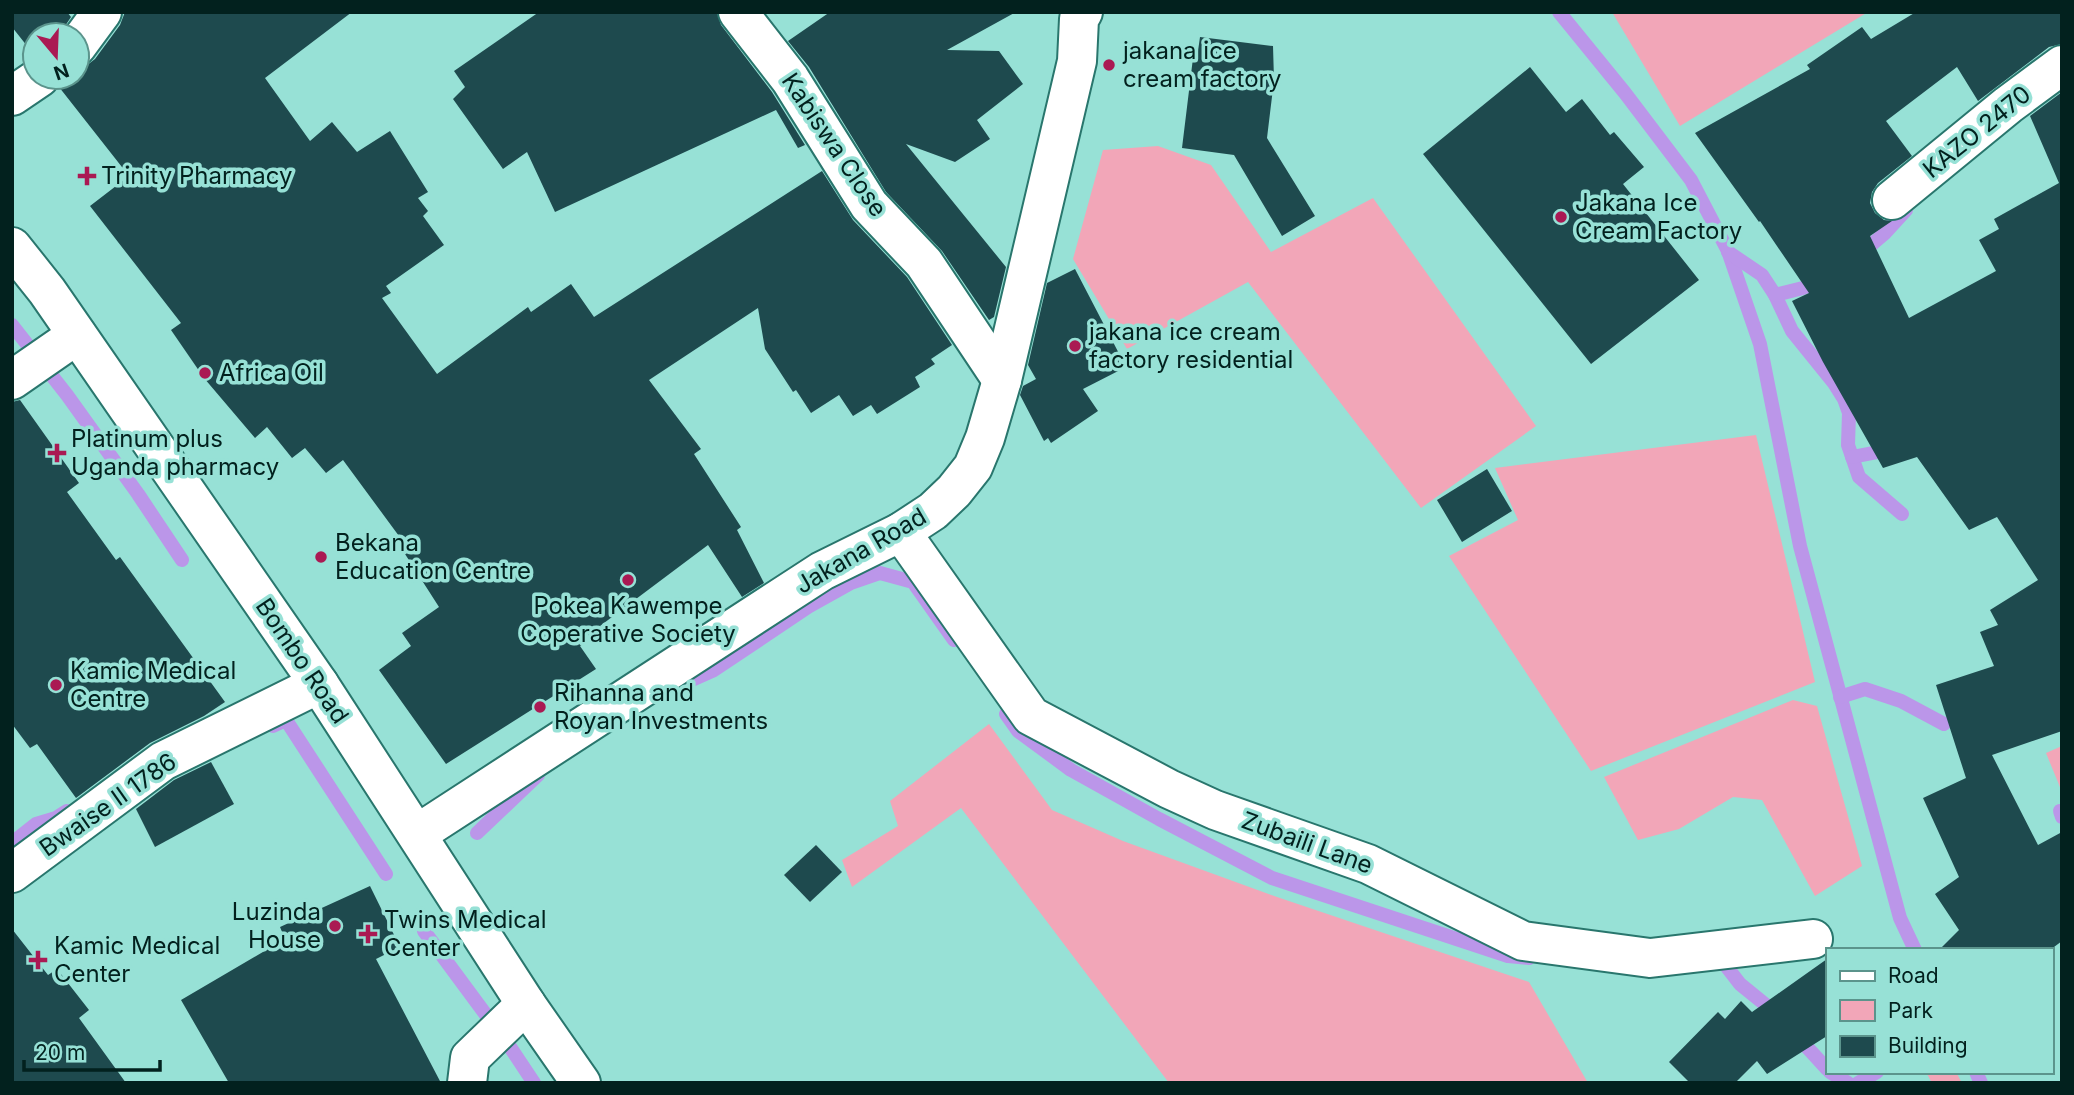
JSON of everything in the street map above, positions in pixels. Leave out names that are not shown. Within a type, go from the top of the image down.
[{"type":"street","points":[[91,27],[102,12]]},
{"type":"street","name":"Kabiswa Close","points":[[738,12],[790,79],[869,205],[925,263],[1002,380]]},
{"type":"street","name":"Jakana Road","points":[[417,834],[821,571],[901,532],[933,510],[954,491],[972,467],[985,438],[1002,380],[1077,61],[1079,15]]},
{"type":"street","name":"KAZO 2470","points":[[1892,200],[2008,105],[2062,65]]},
{"type":"street","name":"Bombo Road","points":[[12,247],[78,335],[318,684],[526,1004],[581,1083]]},
{"type":"street","points":[[12,380],[78,335]]},
{"type":"street","name":"Zubaili Lane","points":[[901,532],[1031,716],[1204,805],[1368,864],[1523,941],[1650,958],[1813,939]]},
{"type":"street","name":"Bwaise II 1786","points":[[12,873],[163,761],[318,684]]},
{"type":"street","points":[[467,1083],[470,1059],[526,1004]]},
{"type":"green space","points":[[1612,12],[1868,12],[1680,126]]},
{"type":"green space","points":[[1158,146],[1211,165],[1271,252],[1373,198],[1536,426],[1421,508],[1248,282],[1127,349],[1073,259],[1103,150]]},
{"type":"green space","points":[[1756,435],[1815,682],[1591,771],[1449,556],[1518,520],[1495,468]]},
{"type":"green space","points":[[1793,700],[1817,706],[1862,866],[1815,896],[1762,800],[1733,797],[1679,829],[1638,840],[1604,777]]},
{"type":"green space","points":[[989,724],[1052,810],[1123,841],[1277,897],[1529,982],[1588,1083],[1169,1083],[961,808],[852,887],[842,860],[898,826],[890,801]]},
{"type":"green space","points":[[2062,746],[2062,792],[2046,753]]},
{"type":"green space","points":[[1927,1074],[1957,1074],[1962,1083],[1932,1083]]},
{"type":"building","points":[[12,12],[67,12],[71,17],[68,21],[21,21],[21,38],[12,27]]},
{"type":"building","points":[[125,12],[352,12],[265,78],[310,141],[332,122],[357,152],[390,131],[428,192],[418,198],[428,211],[423,216],[444,245],[386,286],[391,293],[382,298],[437,374],[528,307],[531,312],[571,284],[594,317],[822,171],[853,220],[907,277],[952,345],[931,359],[935,364],[915,377],[920,387],[877,414],[871,405],[853,416],[839,395],[811,413],[796,390],[793,392],[765,349],[758,308],[649,380],[701,449],[694,454],[741,527],[737,530],[764,583],[742,597],[708,545],[600,626],[602,630],[580,646],[596,669],[446,764],[379,670],[411,646],[402,633],[439,607],[405,554],[410,551],[343,460],[326,473],[305,448],[292,458],[267,427],[255,438],[204,378],[171,330],[181,323],[90,206],[129,176],[62,91],[91,91],[91,62],[120,25]]},
{"type":"building","points":[[539,12],[717,12],[721,25],[772,92],[805,145],[798,148],[776,110],[555,212],[527,152],[503,169],[453,99],[465,87],[454,71]]},
{"type":"building","points":[[830,12],[1016,12],[947,50],[999,51],[1023,84],[977,120],[990,139],[955,162],[906,144],[1006,267],[994,317],[989,320],[942,251],[886,192],[809,67],[788,41]]},
{"type":"building","points":[[1916,12],[2062,12],[2062,44],[2049,47],[1978,101],[1957,67],[1886,121],[1912,156],[1878,183],[1872,192],[1870,203],[1875,213],[1884,220],[1892,221],[1870,236],[1909,318],[1996,271],[1979,240],[1999,229],[1994,219],[2059,183],[2030,116],[2062,92],[2062,731],[1992,755],[2038,845],[2062,832],[2062,941],[2053,948],[1941,948],[1959,930],[1935,894],[1959,877],[1923,798],[1966,778],[1936,685],[1994,666],[1980,632],[1998,625],[1990,610],[2038,580],[1997,517],[1969,530],[1917,457],[1883,468],[1792,301],[1809,293],[1695,133],[1810,69],[1807,65],[1862,27],[1871,39]]},
{"type":"building","name":"Jakana Ice Cream Factory","points":[[1200,37],[1273,46],[1274,80],[1267,138],[1315,216],[1282,236],[1234,155],[1182,148],[1193,58],[1197,58]]},
{"type":"building","name":"Jakana Ice Cream Factory","points":[[1530,67],[1566,112],[1582,99],[1610,135],[1614,132],[1644,167],[1623,184],[1699,280],[1591,364],[1423,154]]},
{"type":"building","name":"jakana ice cream factory residential","points":[[1075,269],[1126,367],[1083,389],[1098,411],[1051,443],[1048,438],[1044,441],[1020,395],[1023,386],[1036,379],[1028,365],[1047,283]]},
{"type":"building","points":[[20,400],[79,483],[67,492],[116,560],[120,557],[225,702],[204,716],[150,743],[76,798],[37,744],[30,748],[12,724],[12,402]]},
{"type":"building","points":[[1487,469],[1512,511],[1462,542],[1437,500]]},
{"type":"building","points":[[211,762],[234,804],[155,847],[136,809],[174,780]]},
{"type":"building","points":[[816,845],[842,872],[810,902],[784,875]]},
{"type":"building","points":[[370,886],[400,947],[376,959],[441,1083],[229,1083],[181,1000],[285,939],[280,927]]},
{"type":"building","points":[[12,929],[48,975],[57,969],[89,1010],[79,1018],[126,1083],[12,1083]]},
{"type":"building","points":[[1826,960],[1826,1037],[1767,1074],[1757,1061],[1735,1083],[1690,1083],[1669,1062],[1718,1012],[1725,1019],[1741,1001],[1752,1012]]},
{"type":"waterway","points":[[1559,12],[1691,180],[1728,251],[1760,344],[1800,546],[1900,918],[1914,948]]},
{"type":"waterway","points":[[1859,255],[1884,234],[1906,210]]},
{"type":"waterway","points":[[1728,252],[1762,275],[1792,331],[1834,383],[1849,413],[1848,445],[1859,477],[1902,514]]},
{"type":"waterway","points":[[1775,295],[1803,288],[1822,279]]},
{"type":"waterway","points":[[12,325],[67,395],[182,560]]},
{"type":"waterway","points":[[1852,457],[1878,452],[1892,444]]},
{"type":"waterway","points":[[669,690],[714,670],[808,607],[851,583],[880,573],[913,582],[954,640]]},
{"type":"waterway","points":[[1840,697],[1865,689],[1901,701],[1944,724]]},
{"type":"waterway","points":[[1006,714],[1018,731],[1071,770],[1272,878],[1508,956],[1529,958]]},
{"type":"waterway","points":[[273,726],[286,720],[386,874]]},
{"type":"waterway","points":[[477,833],[538,775]]},
{"type":"waterway","points":[[12,843],[36,824],[56,818],[67,811]]},
{"type":"waterway","points":[[2060,811],[2062,817]]},
{"type":"waterway","points":[[424,931],[489,1019]]},
{"type":"waterway","points":[[1713,964],[1723,962],[1740,984],[1777,1014]]},
{"type":"waterway","points":[[1795,1034],[1826,1068]]},
{"type":"waterway","points":[[506,1041],[534,1083]]},
{"type":"waterway","points":[[1833,1074],[1848,1083]]},
{"type":"waterway","points":[[1858,1083],[1874,1074]]},
{"type":"waterway","points":[[1977,1074],[1981,1083]]},
{"type":"place","name":"jakana ice cream factory","points":[[1109,65]]},
{"type":"place","name":"Trinity Pharmacy","points":[[87,176]]},
{"type":"place","name":"Jakana Ice Cream Factory","points":[[1561,217]]},
{"type":"place","name":"jakana ice cream factory residential","points":[[1075,346]]},
{"type":"place","name":"Africa Oil","points":[[205,373]]},
{"type":"place","name":"Platinum plus Uganda pharmacy","points":[[57,453]]},
{"type":"place","name":"Bekana Education Centre","points":[[321,557]]},
{"type":"place","name":"Pokea Kawempe Coperative Society","points":[[628,580]]},
{"type":"place","name":"Kamic Medical Centre","points":[[56,685]]},
{"type":"place","name":"Rihanna and Royan Investments","points":[[540,707]]},
{"type":"place","name":"Luzinda House","points":[[335,926]]},
{"type":"place","name":"Twins Medical Center","points":[[368,934]]},
{"type":"place","name":"Kamic Medical Center","points":[[38,960]]}]
